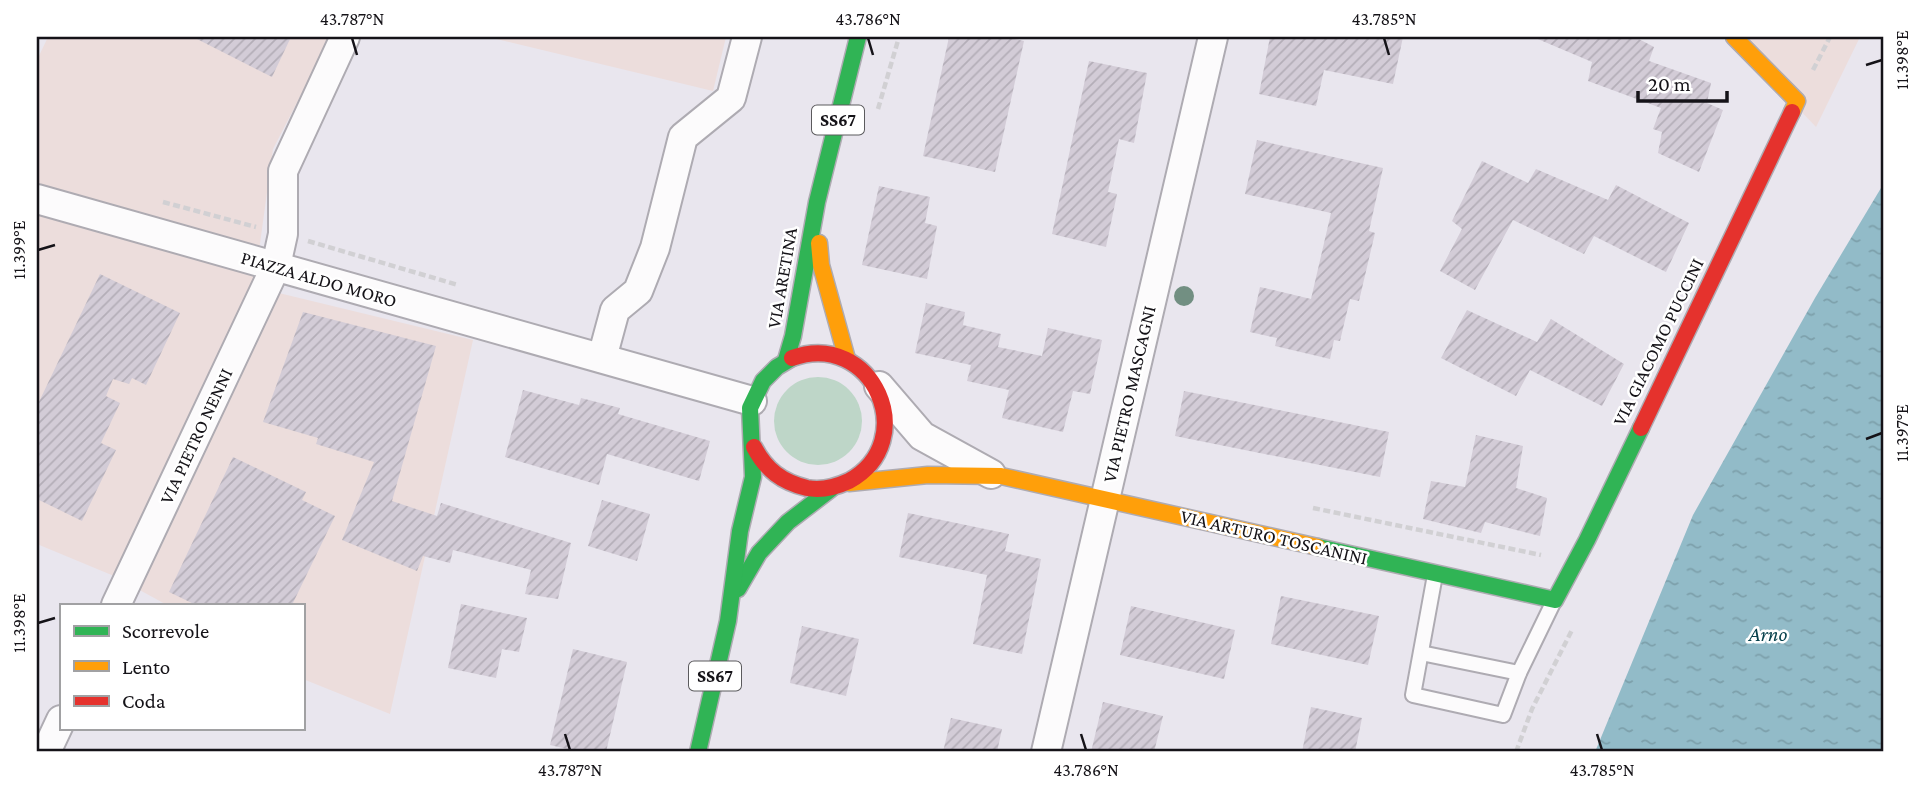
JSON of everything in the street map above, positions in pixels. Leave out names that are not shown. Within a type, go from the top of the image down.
[{"type":"main road","name":"VIA ARETINA","points":[[786,360],[793,336],[817,202],[858,37]]},
{"type":"main road","name":"VIA GIACOMO PUCCINI","points":[[1555,600],[1797,101],[1734,37]]},
{"type":"main road","name":"VIA ARETINA","points":[[817,202],[821,265],[847,359]]},
{"type":"main road","points":[[752,401],[767,374],[786,360],[810,353],[830,354],[847,359],[871,377]]},
{"type":"main road","name":"SS67","points":[[754,447],[766,467],[788,484],[807,490],[831,489],[849,483],[875,460],[885,438],[887,424],[883,400],[871,377]]},
{"type":"main road","name":"SS67","points":[[698,752],[732,601],[739,537],[754,474],[754,447],[749,424],[752,401]]},
{"type":"main road","name":"VIA ARTURO TOSCANINI","points":[[849,483],[928,475],[993,475],[1555,600]]},
{"type":"main road","name":"SS67","points":[[732,601],[759,553],[788,522],[831,489]]},
{"type":"street","name":"VIA PIETRO NENNI","points":[[116,604],[276,267],[283,234],[283,171],[345,37]]},
{"type":"street","points":[[602,358],[615,310],[638,291],[655,248],[683,137],[731,98],[747,37]]},
{"type":"street","name":"VIA PIETRO MASCAGNI","points":[[1046,752],[1213,37]]},
{"type":"street","name":"PIAZZA ALDO MORO","points":[[37,199],[752,401]]},
{"type":"street","name":"VIA ARTURO TOSCANINI","points":[[871,377],[922,436],[993,475]]},
{"type":"street","points":[[46,752],[60,722]]},
{"type":"lane","points":[[1436,573],[1413,695],[1503,715],[1519,673],[1555,600]]},
{"type":"lane","points":[[1421,653],[1519,673]]},
{"type":"path","points":[[876,117],[899,37]]},
{"type":"path","points":[[1302,506],[1575,562]]},
{"type":"path","points":[[1516,752],[1532,709],[1583,609],[1555,600]]},
{"type":"shaded area","points":[[48,37],[331,37],[273,149],[254,287],[473,340],[390,714],[304,679],[304,604],[165,604],[114,576],[37,544],[37,60]]},
{"type":"shaded area","points":[[488,37],[726,37],[713,91]]},
{"type":"shaded area","points":[[1730,37],[1860,37],[1816,127]]},
{"type":"green space","points":[[818,377],[843,384],[855,396],[862,421],[855,446],[843,458],[818,465],[793,458],[781,446],[774,421],[781,396],[793,384]]},
{"type":"water","name":"Arno","points":[[1884,183],[1884,752],[1595,752],[1693,515],[1815,298]]},
{"type":"building","points":[[193,37],[291,37],[272,77]]},
{"type":"building","points":[[949,37],[1005,37],[1024,41],[995,172],[923,156]]},
{"type":"building","points":[[1270,37],[1403,37],[1393,84],[1324,70],[1316,106],[1259,94]]},
{"type":"building","points":[[1533,37],[1635,37],[1654,47],[1649,61],[1711,83],[1707,103],[1723,110],[1699,172],[1658,153],[1662,132],[1653,129],[1661,108],[1588,81],[1592,62]]},
{"type":"building","points":[[1089,61],[1147,73],[1134,143],[1119,139],[1108,192],[1117,194],[1106,247],[1052,234]]},
{"type":"building","points":[[1257,140],[1383,168],[1369,231],[1375,233],[1359,301],[1350,299],[1340,341],[1334,340],[1330,359],[1275,346],[1277,338],[1250,332],[1260,287],[1311,299],[1331,213],[1245,194]]},
{"type":"building","points":[[1482,161],[1528,183],[1536,169],[1608,200],[1616,185],[1689,223],[1666,272],[1594,236],[1584,254],[1513,220],[1475,290],[1440,271],[1462,229],[1452,221]]},
{"type":"building","points":[[879,186],[930,197],[925,223],[937,226],[927,279],[862,265]]},
{"type":"building","points":[[100,274],[180,313],[146,385],[132,378],[129,384],[113,379],[106,396],[120,403],[101,443],[116,450],[82,521],[37,499],[37,406]]},
{"type":"building","points":[[926,303],[965,312],[963,325],[1001,334],[998,347],[1042,356],[1048,328],[1102,340],[1090,394],[1073,391],[1063,432],[1002,418],[1009,390],[967,381],[971,365],[915,353]]},
{"type":"building","points":[[1467,310],[1537,342],[1551,319],[1624,364],[1602,406],[1530,370],[1516,396],[1441,358]]},
{"type":"building","points":[[303,312],[436,346],[392,501],[437,516],[441,503],[571,543],[558,599],[525,594],[531,570],[453,550],[450,563],[423,556],[417,571],[342,540],[374,462],[316,444],[318,438],[263,422]]},
{"type":"building","points":[[523,390],[579,405],[581,398],[620,408],[618,414],[710,441],[699,481],[607,454],[599,485],[505,457]]},
{"type":"building","points":[[1184,391],[1389,432],[1380,477],[1175,436]]},
{"type":"building","points":[[1476,435],[1523,446],[1516,488],[1547,498],[1540,536],[1485,522],[1481,533],[1423,519],[1431,481],[1465,487]]},
{"type":"building","points":[[233,457],[306,492],[302,500],[335,516],[292,604],[194,604],[169,592]]},
{"type":"building","points":[[602,500],[650,514],[637,561],[588,546]]},
{"type":"building","points":[[908,513],[1009,534],[1005,551],[1041,559],[1022,654],[973,644],[987,575],[899,557]]},
{"type":"building","points":[[1281,596],[1379,616],[1368,665],[1271,644]]},
{"type":"building","points":[[461,604],[527,618],[519,652],[502,649],[496,678],[448,668]]},
{"type":"building","points":[[1131,606],[1235,630],[1224,679],[1120,655]]},
{"type":"building","points":[[802,626],[859,639],[846,696],[790,683]]},
{"type":"building","points":[[573,649],[627,662],[606,752],[580,752],[550,745]]},
{"type":"building","points":[[1103,702],[1163,716],[1154,752],[1091,752]]},
{"type":"building","points":[[1311,707],[1362,718],[1355,752],[1302,752]]},
{"type":"building","points":[[951,718],[1002,729],[997,752],[943,752]]},
{"type":"traffic: fast","points":[[786,360],[793,336],[817,202],[858,37]]},
{"type":"traffic: fast","points":[[698,752],[728,621],[740,531],[753,477],[750,408],[763,381],[777,367],[792,358]]},
{"type":"traffic: fast","points":[[1318,547],[1555,600],[1641,428]]},
{"type":"traffic: fast","points":[[738,589],[759,553],[788,522],[831,489]]},
{"type":"traffic: slow","points":[[1734,37],[1797,101],[1792,112]]},
{"type":"traffic: slow","points":[[819,243],[821,265],[847,359]]},
{"type":"traffic: slow","points":[[849,483],[928,475],[1001,476],[1318,547]]},
{"type":"traffic: jam","points":[[1641,428],[1792,112]]},
{"type":"traffic: jam","points":[[754,447],[769,468],[782,478],[807,488],[818,489],[849,481],[871,463],[882,441],[884,417],[878,394],[865,374],[845,359],[821,353],[792,358]]}]
